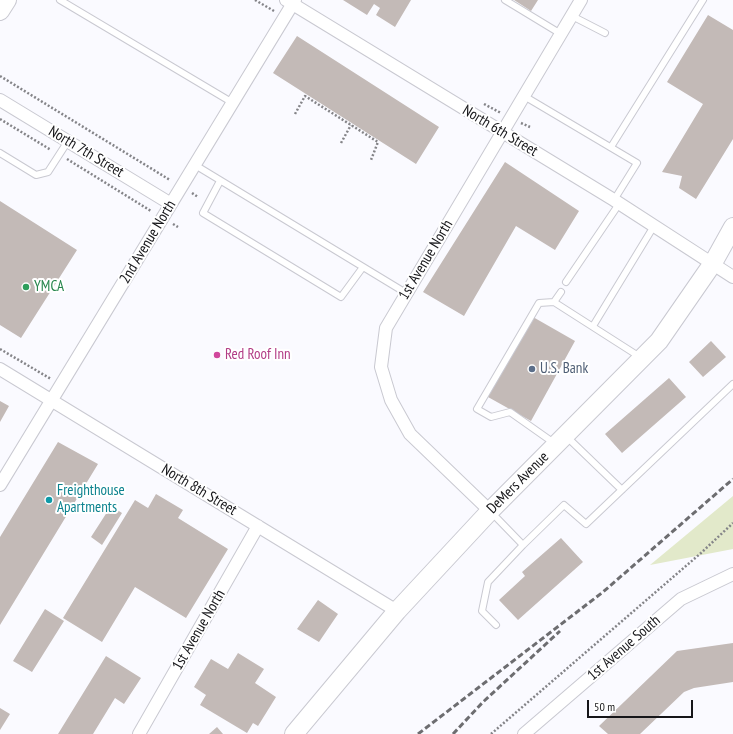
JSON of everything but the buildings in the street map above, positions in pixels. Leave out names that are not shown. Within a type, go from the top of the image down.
[{"type":"main road","points":[[0,11],[7,0]]},
{"type":"main road","name":"DeMers Avenue","points":[[294,734],[360,658],[398,611],[490,511],[659,341],[713,263],[733,227]]},
{"type":"street","name":"1st Avenue North","points":[[490,511],[410,434],[391,400],[381,367],[386,328],[581,0]]},
{"type":"street","name":"2nd Avenue North","points":[[0,485],[182,187],[291,1]]},
{"type":"street","name":"North 6th Street","points":[[291,1],[616,202],[733,277]]},
{"type":"street","name":"North 7th Street","points":[[0,100],[171,204]]},
{"type":"street","name":"North 8th Street","points":[[0,370],[398,611]]},
{"type":"street","name":"1st Avenue North","points":[[139,734],[258,526]]},
{"type":"street","name":"1st Avenue South","points":[[524,734],[681,599],[733,574]]},
{"type":"lane","points":[[60,0],[232,103]]},
{"type":"lane","points":[[505,0],[561,34]]},
{"type":"lane","points":[[611,147],[703,0]]},
{"type":"lane","points":[[572,16],[605,33]]},
{"type":"lane","points":[[524,96],[637,163],[616,202],[566,282]]},
{"type":"lane","points":[[0,153],[36,174],[48,172],[68,141]]},
{"type":"lane","points":[[195,165],[406,293]]},
{"type":"lane","points":[[220,181],[203,213],[341,297],[363,267]]},
{"type":"lane","points":[[593,326],[654,226]]},
{"type":"lane","points":[[554,302],[561,292]]},
{"type":"lane","points":[[622,490],[561,440],[510,412],[492,417],[477,410],[539,303],[554,302],[642,358]]},
{"type":"lane","points":[[496,625],[482,612],[488,582],[523,545],[564,505],[586,524],[733,384]]},
{"type":"lane","points":[[490,511],[523,545]]},
{"type":"path","points":[[0,76],[198,196]]},
{"type":"path","points":[[295,114],[305,96],[378,142],[371,160]]},
{"type":"path","points":[[0,118],[178,227]]},
{"type":"path","points":[[341,143],[351,125]]},
{"type":"path","points":[[0,349],[61,386]]},
{"type":"path","points":[[491,734],[733,523]]},
{"type":"green space","points":[[733,496],[733,549],[650,565]]},
{"type":"railway","points":[[418,734],[603,592],[733,479]]},
{"type":"railway","points":[[453,734],[483,702],[560,631]]},
{"type":"place","name":"YMCA","points":[[26,287]]},
{"type":"place","name":"Red Roof Inn","points":[[217,355]]},
{"type":"place","name":"U.S. Bank","points":[[532,369]]},
{"type":"place","name":"Freighthouse Apartments","points":[[49,500]]}]
